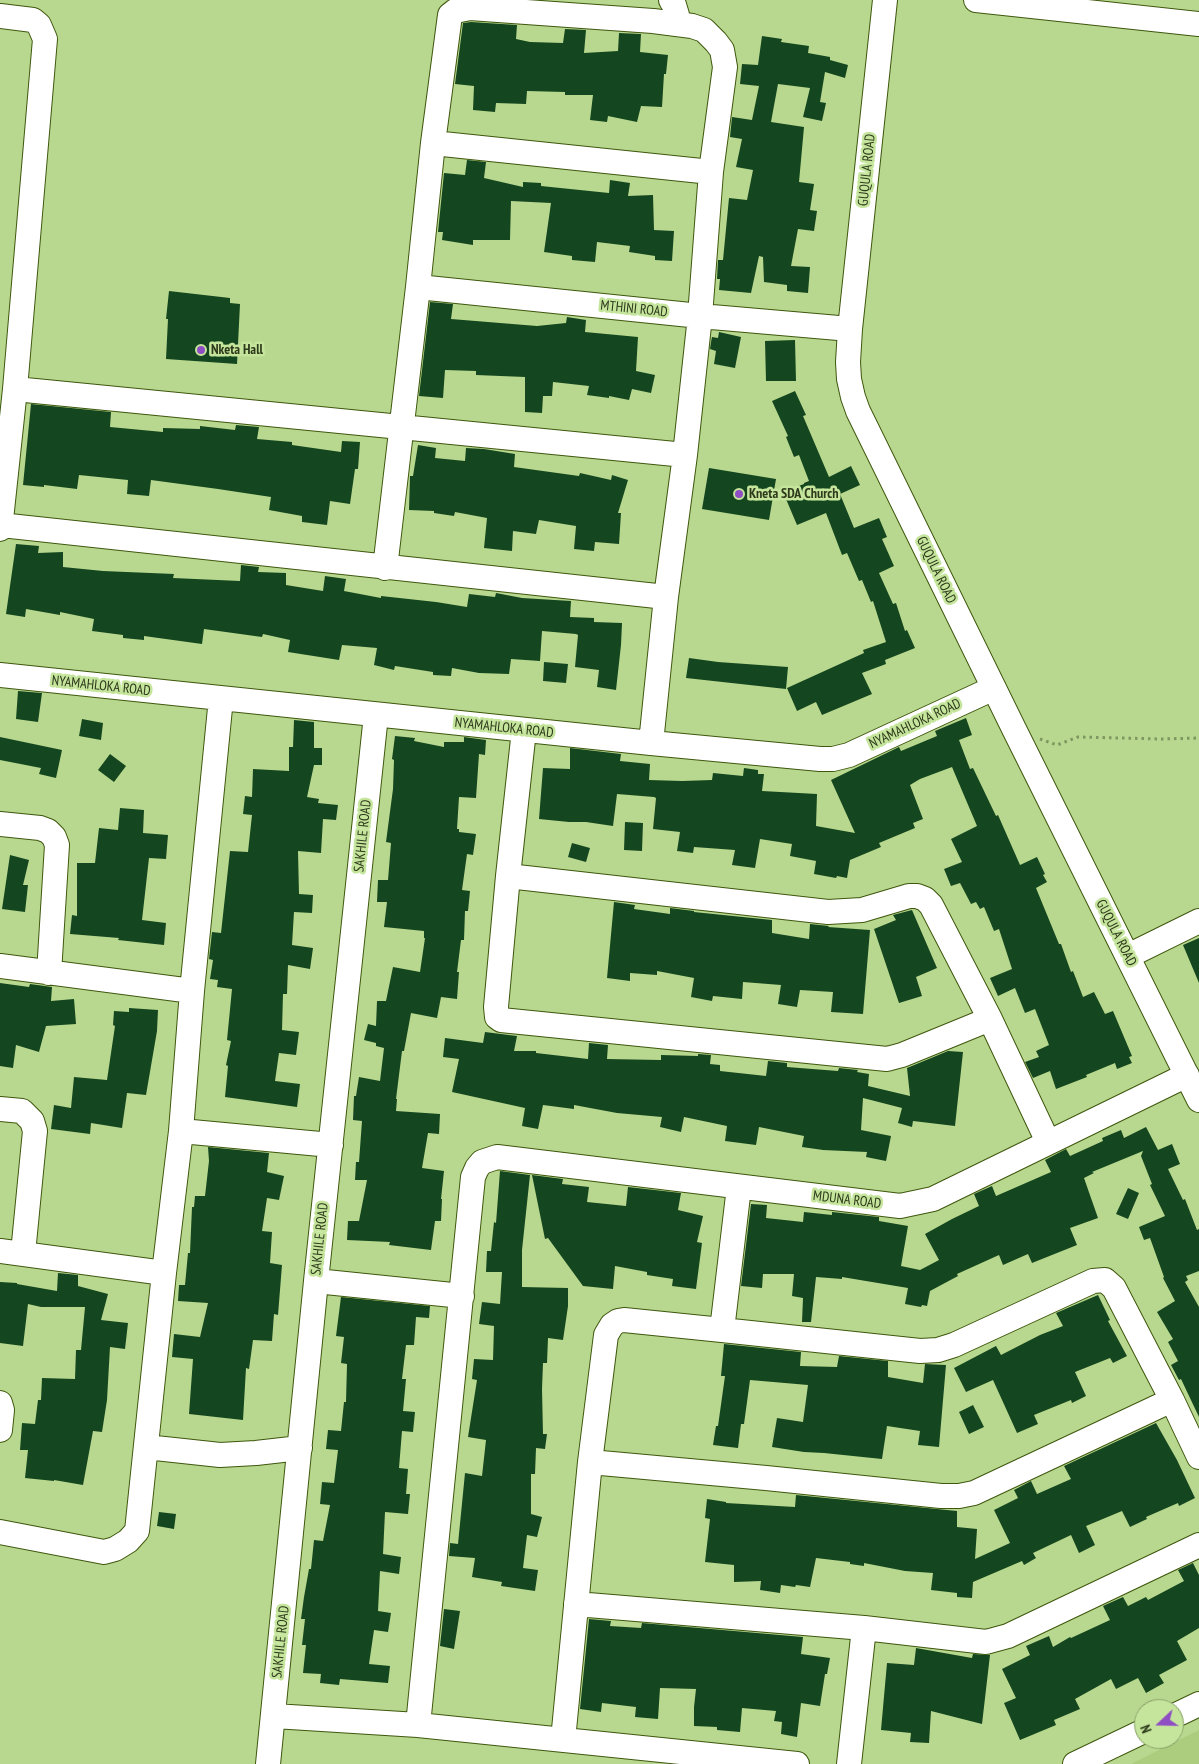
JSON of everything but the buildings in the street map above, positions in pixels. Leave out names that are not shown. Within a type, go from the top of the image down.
[{"type":"street","points":[[386,568],[433,143],[449,21],[455,11],[470,8],[677,15],[671,0]]},
{"type":"street","name":"GUQULA ROAD","points":[[885,0],[850,329],[849,379],[858,411],[1199,1100]]},
{"type":"street","points":[[976,0],[1199,24]]},
{"type":"street","points":[[651,743],[666,597],[686,455],[700,316],[711,172],[725,67],[722,50],[704,30],[662,15]]},
{"type":"street","points":[[0,16],[33,20],[39,25],[45,39],[15,389],[0,529]]},
{"type":"street","points":[[433,143],[711,172]]},
{"type":"street","name":"MTHINI ROAD","points":[[418,287],[700,316],[850,329]]},
{"type":"street","points":[[15,389],[686,455]]},
{"type":"street","points":[[0,525],[666,597]]},
{"type":"street","name":"NYAMAHLOKA ROAD","points":[[0,675],[651,743],[833,759],[849,755],[994,688]]},
{"type":"street","points":[[0,1532],[104,1552],[115,1549],[128,1541],[137,1531],[181,1131],[192,991],[222,698]]},
{"type":"street","name":"SAKHILE ROAD","points":[[268,1764],[316,1281],[376,715]]},
{"type":"street","points":[[524,730],[496,1007],[497,1017],[505,1022],[887,1058],[902,1055],[990,1019]]},
{"type":"street","points":[[0,824],[40,828],[54,837],[57,845],[50,973]]},
{"type":"street","points":[[508,876],[828,912],[862,910],[901,898],[917,896],[925,899],[931,905],[990,1019],[1048,1142]]},
{"type":"street","points":[[1128,956],[1199,921]]},
{"type":"street","points":[[0,966],[192,991]]},
{"type":"street","name":"MDUNA ROAD","points":[[462,1296],[473,1177],[482,1162],[497,1157],[900,1206],[932,1199],[1187,1076]]},
{"type":"street","points":[[0,1109],[22,1111],[32,1121],[35,1131],[11,1252],[164,1273]]},
{"type":"street","points":[[181,1131],[331,1145]]},
{"type":"street","points":[[722,1330],[739,1186]]},
{"type":"street","points":[[563,1740],[590,1462],[606,1335],[612,1325],[624,1320],[920,1352],[938,1350],[954,1345],[1093,1281],[1105,1280],[1114,1288],[1199,1457]]},
{"type":"street","points":[[316,1281],[462,1296],[418,1725]]},
{"type":"street","points":[[590,1462],[941,1496],[959,1496],[974,1493],[1172,1400]]},
{"type":"street","points":[[0,1403],[2,1410],[0,1430]]},
{"type":"street","points":[[146,1447],[220,1455],[300,1448]]},
{"type":"street","points":[[576,1604],[864,1628],[975,1641],[998,1640],[1199,1545]]},
{"type":"street","points":[[849,1764],[864,1628]]},
{"type":"street","points":[[1184,1711],[1199,1704]]},
{"type":"street","points":[[274,1716],[418,1725],[797,1764]]},
{"type":"street","points":[[1075,1764],[1134,1736]]},
{"type":"path","points":[[1014,729],[1057,745],[1078,737],[1199,738]]},
{"type":"shaded area","points":[[1199,1730],[1199,1764],[1131,1764],[1161,1749],[1184,1749],[1184,1738]]},
{"type":"place","name":"Nketa Hall","points":[[201,350]]},
{"type":"place","name":"Kneta SDA Church","points":[[739,494]]}]
